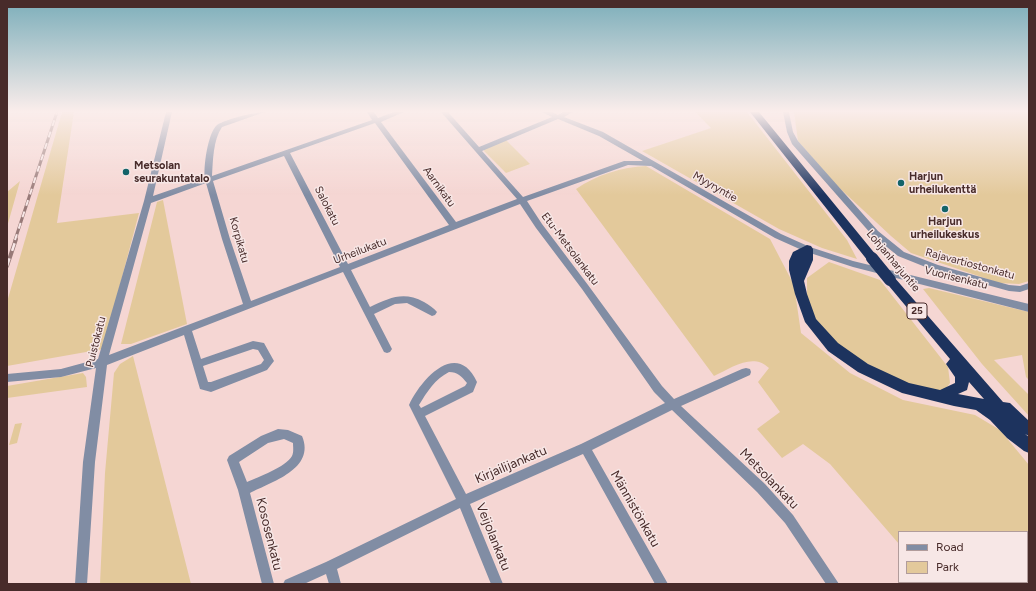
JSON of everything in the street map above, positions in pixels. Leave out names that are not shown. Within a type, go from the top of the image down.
[{"type":"highway","name":"Lohjanharjuntie","points":[[776,140],[890,280],[1029,443]]},
{"type":"highway","points":[[806,248],[807,260],[798,280],[801,294],[811,322],[833,348],[863,368],[886,380],[922,394],[942,396],[954,400],[979,404],[996,415],[1012,433],[1029,446]]},
{"type":"highway","points":[[942,396],[962,386],[962,376],[951,362],[943,343]]},
{"type":"highway","points":[[982,388],[1001,402],[1022,425],[1029,429]]},
{"type":"street","name":"Puistokatu","points":[[81,584],[89,462],[102,362],[148,201],[162,140]]},
{"type":"street","points":[[208,180],[211,149],[214,140]]},
{"type":"street","points":[[148,201],[326,140]]},
{"type":"street","name":"Aarnikatu","points":[[391,140],[454,226]]},
{"type":"street","name":"Etu-Metsolankatu","points":[[468,140],[522,200],[539,226],[658,389],[672,405]]},
{"type":"street","points":[[477,150],[503,140]]},
{"type":"street","name":"Myyryntie","points":[[611,140],[778,236],[827,256],[878,271]]},
{"type":"street","name":"Rajavartiostonkatu","points":[[794,140],[875,233],[901,254],[936,268],[1009,288],[1020,289],[1029,286]]},
{"type":"street","name":"Salokatu","points":[[287,154],[347,268],[387,349]]},
{"type":"street","name":"Urheilukatu","points":[[7,378],[61,373],[102,362],[522,200],[627,163],[639,156]]},
{"type":"street","name":"Urheilukatu","points":[[627,163],[652,164]]},
{"type":"street","name":"Korpikatu","points":[[208,180],[217,203],[226,239],[248,306]]},
{"type":"street","name":"Vuorisenkatu","points":[[878,271],[1029,308]]},
{"type":"street","points":[[368,312],[397,299],[404,298],[421,304],[432,312]]},
{"type":"street","points":[[188,330],[204,386],[211,387],[264,367],[269,361],[261,346],[253,345],[198,364]]},
{"type":"street","points":[[454,367],[462,369],[472,382],[469,389],[419,414],[414,405],[437,373],[454,367]]},
{"type":"street","name":"Kirjailijankatu","points":[[289,584],[330,566],[463,501],[584,448],[672,405],[746,372]]},
{"type":"street","name":"Metsolankatu","points":[[672,405],[761,488],[789,519],[833,584]]},
{"type":"street","name":"Veijolankatu","points":[[419,414],[463,501],[497,584]]},
{"type":"street","name":"Kososenkatu","points":[[244,490],[292,464],[297,456],[299,448],[298,440],[283,434],[257,444],[233,460],[244,490],[268,584]]},
{"type":"street","name":"Männistönkatu","points":[[584,448],[662,584]]},
{"type":"street","points":[[330,566],[335,584]]},
{"type":"green space","points":[[54,140],[70,140],[57,223],[139,213],[103,349],[7,366],[7,302]]},
{"type":"green space","points":[[506,140],[530,164],[506,173],[484,151],[484,149]]},
{"type":"green space","points":[[676,140],[769,140],[847,240],[857,259],[822,248],[779,229],[642,151]]},
{"type":"green space","name":"Harjun urheilukeskus","points":[[798,140],[1029,140],[1029,281],[1019,284],[999,283],[911,253],[833,182]]},
{"type":"green space","points":[[646,166],[770,239],[794,285],[801,333],[850,373],[903,400],[975,415],[1000,430],[1029,465],[1029,584],[933,583],[1028,583],[1028,531],[898,531],[898,543],[830,464],[803,444],[782,458],[757,429],[780,412],[758,382],[769,368],[763,363],[749,361],[714,376],[576,189],[601,176],[619,170]]},
{"type":"green space","points":[[20,181],[7,227],[7,192]]},
{"type":"green space","points":[[163,200],[187,324],[131,344],[121,344],[157,202]]},
{"type":"green space","points":[[829,262],[880,280],[948,367],[950,383],[945,390],[933,393],[909,386],[842,350],[814,321],[807,299],[807,278]]},
{"type":"green space","points":[[929,288],[1029,312],[1029,380],[1026,377],[1022,355],[994,360],[1029,395],[1029,416],[982,364],[923,289]]},
{"type":"green space","points":[[133,356],[191,584],[100,584],[105,473],[114,373],[120,364]]},
{"type":"green space","points":[[83,373],[86,377],[87,387],[7,398],[7,386]]},
{"type":"green space","points":[[22,423],[17,443],[9,445],[15,424]]},
{"type":"railway","points":[[15,240],[48,140]]},
{"type":"railway","points":[[7,266],[16,239]]},
{"type":"place","name":"Metsolan seurakuntatalo","points":[[126,172]]},
{"type":"place","name":"Harjun urheilukenttä","points":[[901,183]]},
{"type":"place","name":"Harjun urheilukeskus","points":[[945,209]]}]
